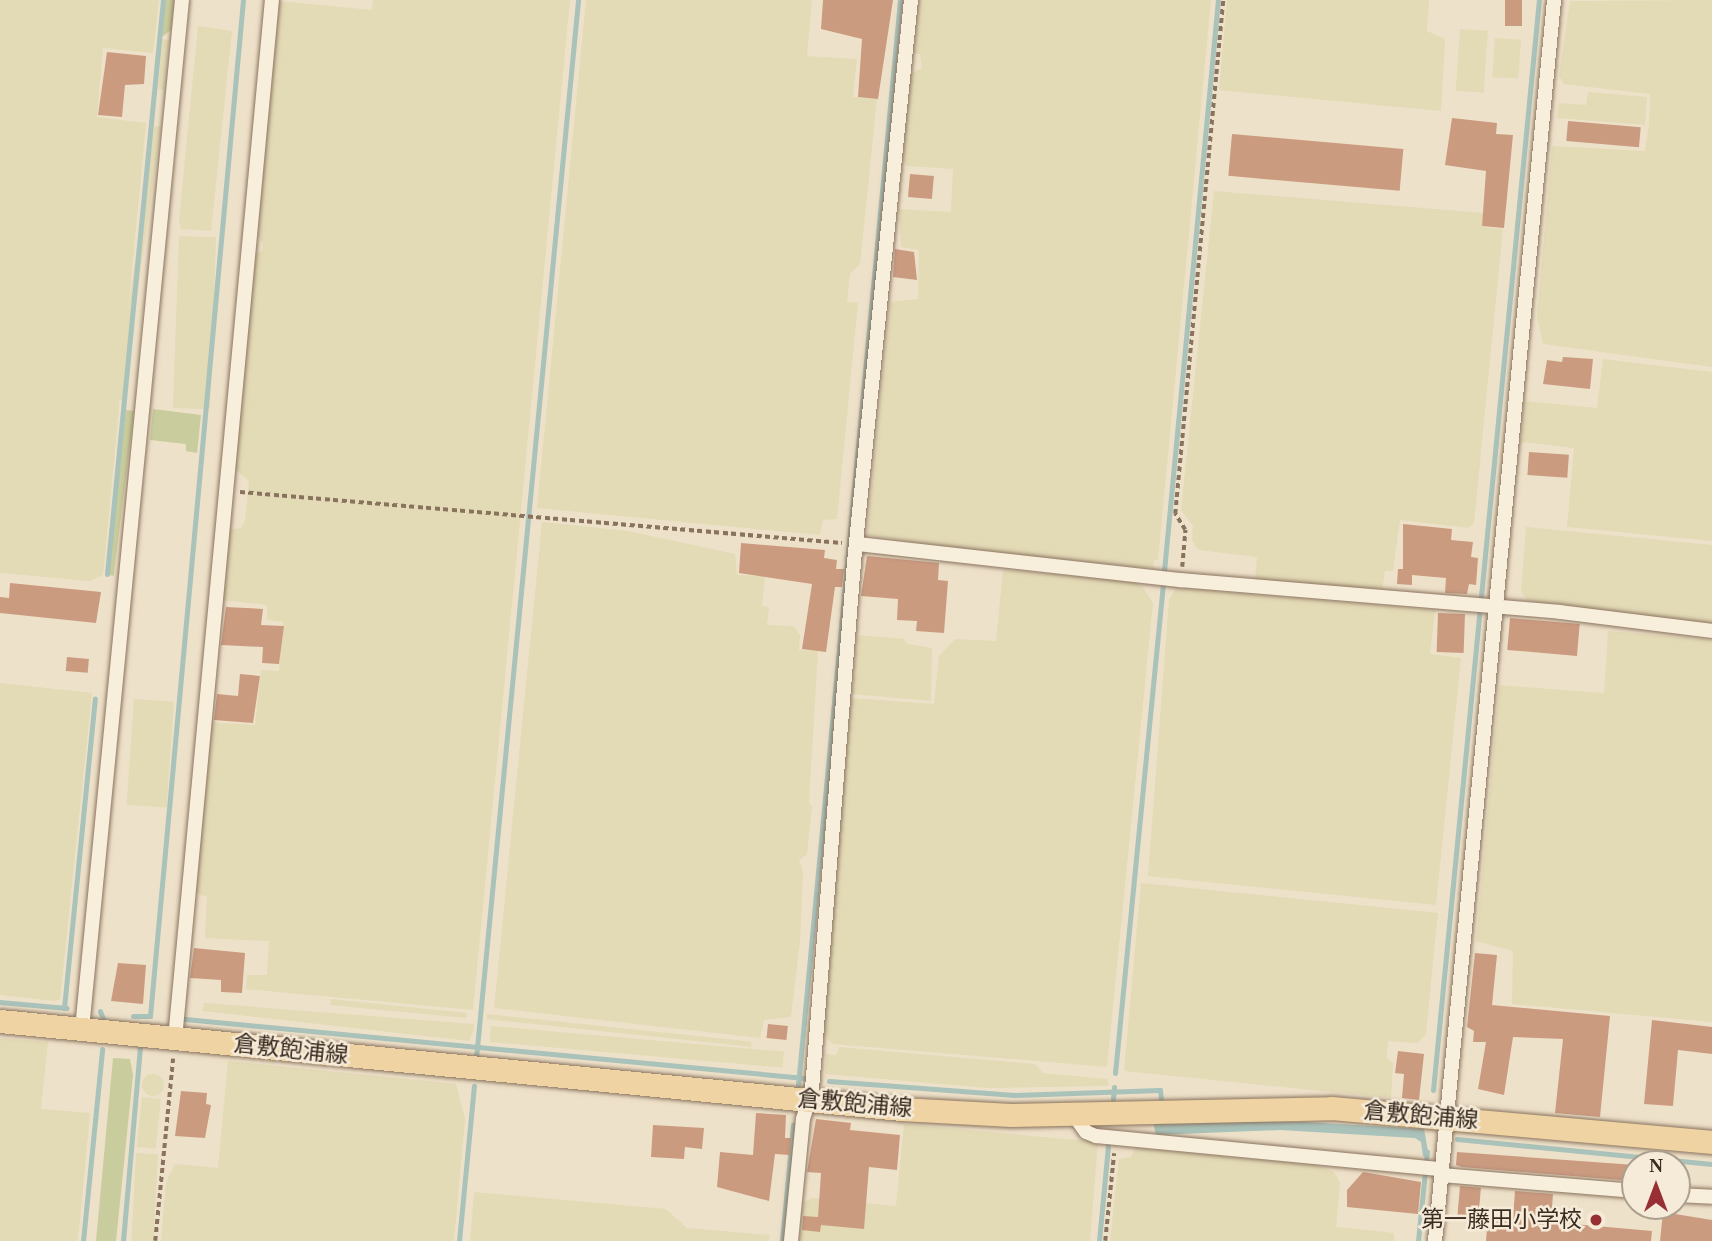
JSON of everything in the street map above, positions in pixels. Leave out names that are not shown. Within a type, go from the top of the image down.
[{"type":"main road","name":"倉敷飽浦線","points":[[0,1021],[965,1113],[1073,1114],[1286,1107],[1446,1117],[1712,1142]]},
{"type":"street","points":[[82,1030],[182,0]]},
{"type":"street","points":[[175,1039],[224,491],[272,0]]},
{"type":"street","points":[[791,1241],[808,1100],[851,544],[911,0]]},
{"type":"street","points":[[1435,1241],[1433,1169],[1446,1117],[1485,606],[1554,0]]},
{"type":"street","points":[[851,544],[1181,580],[1485,606],[1712,631]]},
{"type":"street","points":[[1073,1114],[1086,1132],[1115,1139],[1621,1189]]},
{"type":"street","points":[[1691,1196],[1712,1198]]},
{"type":"path","points":[[1181,580],[1185,530],[1175,514],[1223,0]]},
{"type":"path","points":[[224,491],[851,544]]},
{"type":"path","points":[[155,1241],[175,1039]]},
{"type":"path","points":[[1105,1241],[1115,1139]]},
{"type":"shaded area","points":[[0,0],[159,0],[153,53],[103,48],[97,117],[146,123],[103,575],[90,581],[0,573]]},
{"type":"shaded area","points":[[373,0],[570,0],[473,1010],[246,989],[247,975],[267,975],[269,941],[205,938],[207,897],[193,892],[208,722],[255,725],[261,670],[279,671],[283,622],[267,620],[267,605],[221,600],[227,530],[241,528],[245,520],[249,481],[233,467],[255,254],[262,251],[263,243],[257,235],[278,1],[372,10]]},
{"type":"shaded area","points":[[586,0],[812,0],[807,56],[857,59],[853,97],[877,99],[860,264],[850,274],[847,302],[858,303],[837,519],[823,520],[820,535],[537,508]]},
{"type":"shaded area","points":[[919,0],[1211,0],[1158,560],[1154,560],[1153,568],[969,551],[867,535],[890,302],[918,299],[919,250],[901,247],[899,209],[951,212],[953,169],[906,166],[903,157],[911,74],[922,68],[920,54],[914,53]]},
{"type":"shaded area","points":[[1227,0],[1429,0],[1427,31],[1445,39],[1441,111],[1219,90]]},
{"type":"shaded area","points":[[1712,0],[1712,367],[1543,344],[1537,317],[1552,146],[1645,151],[1649,124],[1650,94],[1564,84],[1559,76],[1570,1]]},
{"type":"shaded area","points":[[198,26],[232,31],[211,231],[181,229],[179,220]]},
{"type":"shaded area","points":[[1460,29],[1488,31],[1484,93],[1456,91]]},
{"type":"shaded area","points":[[1495,38],[1521,40],[1518,79],[1492,77]]},
{"type":"shaded area","points":[[162,39],[169,40],[164,90],[158,89]]},
{"type":"shaded area","points":[[1588,92],[1647,97],[1645,125],[1557,118],[1559,103],[1586,105]]},
{"type":"shaded area","points":[[154,126],[161,127],[123,400],[116,399]]},
{"type":"shaded area","points":[[1214,191],[1484,213],[1482,227],[1503,229],[1474,523],[1468,528],[1400,520],[1393,571],[1385,571],[1382,592],[1255,579],[1257,557],[1198,550],[1192,540],[1193,526],[1181,510]]},
{"type":"shaded area","points":[[179,236],[216,237],[210,409],[173,408]]},
{"type":"shaded area","points":[[1603,359],[1712,372],[1712,541],[1567,527],[1574,448],[1521,442],[1524,401],[1597,408]]},
{"type":"shaded area","points":[[542,522],[628,531],[735,554],[737,575],[765,576],[762,606],[769,607],[767,625],[794,626],[800,635],[799,650],[818,651],[809,803],[812,807],[807,854],[799,860],[803,872],[800,942],[791,1017],[764,1020],[760,1038],[494,1008]]},
{"type":"shaded area","points":[[1526,527],[1712,545],[1712,624],[1592,613],[1527,600],[1521,591]]},
{"type":"shaded area","points":[[1003,570],[1131,581],[1142,586],[1153,603],[1107,1067],[833,1044],[822,1034],[851,698],[934,704],[939,656],[955,639],[996,641]]},
{"type":"shaded area","points":[[1176,588],[1435,610],[1430,654],[1461,658],[1436,905],[1148,876],[1169,600]]},
{"type":"shaded area","points":[[1608,631],[1712,640],[1712,1022],[1512,1004],[1513,951],[1476,941],[1499,685],[1604,693]]},
{"type":"shaded area","points":[[858,635],[904,639],[907,644],[932,648],[931,701],[852,694]]},
{"type":"shaded area","points":[[0,683],[92,693],[60,999],[55,1001],[0,995]]},
{"type":"shaded area","points":[[134,699],[174,702],[167,808],[127,805]]},
{"type":"shaded area","points":[[1141,883],[1438,913],[1426,1034],[1418,1043],[1388,1041],[1387,1058],[1393,1063],[1391,1098],[1124,1071]]},
{"type":"shaded area","points":[[331,999],[467,1013],[466,1018],[330,1005]]},
{"type":"shaded area","points":[[204,1003],[473,1024],[474,1029],[469,1041],[203,1011]]},
{"type":"shaded area","points":[[487,1014],[752,1042],[751,1047],[486,1019]]},
{"type":"shaded area","points":[[491,1026],[784,1052],[782,1068],[490,1042]]},
{"type":"shaded area","points":[[0,1038],[48,1042],[41,1109],[90,1113],[78,1241],[0,1241]]},
{"type":"shaded area","points":[[839,1047],[1035,1064],[1043,1073],[1107,1079],[1109,1086],[988,1088],[825,1074],[826,1054],[836,1055]]},
{"type":"shaded area","points":[[228,1061],[456,1084],[465,1119],[454,1241],[161,1241],[166,1182],[175,1164],[218,1168]]},
{"type":"shaded area","points":[[153,1074],[161,1077],[164,1085],[161,1093],[153,1096],[145,1093],[142,1085],[145,1077]]},
{"type":"shaded area","points":[[142,1097],[161,1099],[156,1149],[137,1147]]},
{"type":"shaded area","points":[[904,1124],[1098,1142],[1090,1241],[799,1241],[803,1203],[812,1198],[896,1206]]},
{"type":"shaded area","points":[[1135,1148],[1316,1165],[1334,1172],[1340,1183],[1336,1227],[1394,1233],[1394,1241],[1110,1241],[1119,1159],[1131,1157]]},
{"type":"shaded area","points":[[136,1153],[158,1154],[153,1241],[131,1241]]},
{"type":"shaded area","points":[[474,1192],[666,1209],[687,1228],[770,1235],[769,1241],[470,1241]]},
{"type":"green space","points":[[165,0],[174,0],[171,30],[162,37]]},
{"type":"green space","points":[[153,409],[201,415],[197,453],[186,451],[186,444],[150,440]]},
{"type":"green space","points":[[126,410],[134,411],[114,576],[106,575]]},
{"type":"green space","points":[[113,1058],[130,1059],[133,1075],[116,1241],[96,1241]]},
{"type":"water","points":[[1153,1122],[1305,1122],[1424,1129],[1429,1157],[1423,1156],[1421,1142],[1415,1138],[1280,1130],[1156,1135]]},
{"type":"building","points":[[823,0],[893,0],[878,99],[858,97],[862,39],[821,29]]},
{"type":"building","points":[[1505,0],[1522,0],[1522,26],[1505,26]]},
{"type":"building","points":[[107,52],[146,56],[144,84],[125,85],[122,117],[98,115]]},
{"type":"building","points":[[1452,118],[1497,123],[1496,134],[1513,135],[1504,228],[1482,226],[1486,171],[1445,165]]},
{"type":"building","points":[[1568,121],[1641,127],[1639,147],[1566,141]]},
{"type":"building","points":[[1232,134],[1403,149],[1400,191],[1228,176]]},
{"type":"building","points":[[910,174],[934,176],[932,199],[908,197]]},
{"type":"building","points":[[895,249],[914,252],[917,280],[893,277]]},
{"type":"building","points":[[1563,357],[1593,359],[1590,389],[1543,384],[1547,360],[1562,362]]},
{"type":"building","points":[[1529,452],[1569,455],[1567,478],[1527,475]]},
{"type":"building","points":[[1403,524],[1452,529],[1451,540],[1473,542],[1471,557],[1478,558],[1476,585],[1469,584],[1467,594],[1445,593],[1446,578],[1412,575],[1412,585],[1397,584],[1398,569],[1403,569]]},
{"type":"building","points":[[741,543],[825,550],[824,558],[837,560],[836,569],[844,569],[842,587],[835,587],[826,652],[802,649],[812,584],[739,573]]},
{"type":"building","points":[[867,556],[939,563],[938,580],[948,581],[944,633],[916,631],[917,621],[897,620],[898,599],[861,596]]},
{"type":"building","points":[[10,583],[101,592],[96,623],[0,613],[0,597],[9,598]]},
{"type":"building","points":[[226,607],[263,609],[261,625],[284,626],[279,664],[262,663],[263,647],[221,645]]},
{"type":"building","points":[[1438,613],[1465,614],[1464,653],[1437,652]]},
{"type":"building","points":[[1510,618],[1580,624],[1577,656],[1507,650]]},
{"type":"building","points":[[67,657],[89,659],[88,673],[66,671]]},
{"type":"building","points":[[240,674],[260,676],[253,723],[214,720],[217,694],[238,696]]},
{"type":"building","points":[[194,948],[245,953],[242,993],[221,992],[221,980],[190,978]]},
{"type":"building","points":[[1475,953],[1497,955],[1492,1005],[1610,1016],[1600,1117],[1555,1113],[1563,1039],[1513,1037],[1504,1095],[1478,1089],[1486,1042],[1473,1042],[1474,1031],[1467,1027]]},
{"type":"building","points":[[118,963],[146,965],[143,1004],[111,1001]]},
{"type":"building","points":[[1652,1020],[1712,1027],[1712,1054],[1678,1050],[1673,1106],[1644,1104]]},
{"type":"building","points":[[768,1024],[788,1026],[786,1040],[767,1038]]},
{"type":"building","points":[[1398,1051],[1424,1054],[1419,1100],[1402,1098],[1404,1074],[1395,1073]]},
{"type":"building","points":[[181,1091],[207,1093],[206,1104],[211,1105],[205,1138],[175,1136]]},
{"type":"building","points":[[756,1113],[786,1115],[785,1138],[791,1138],[790,1155],[775,1154],[769,1201],[717,1187],[720,1152],[753,1155]]},
{"type":"building","points":[[816,1119],[851,1123],[850,1130],[900,1135],[897,1170],[869,1167],[864,1229],[821,1225],[820,1232],[802,1230],[803,1216],[818,1217],[821,1173],[807,1172]]},
{"type":"building","points":[[653,1125],[704,1128],[702,1149],[685,1147],[684,1159],[651,1157]]},
{"type":"building","points":[[1457,1152],[1621,1164],[1621,1180],[1462,1167],[1456,1165]]},
{"type":"building","points":[[1363,1172],[1421,1182],[1418,1214],[1347,1207],[1347,1190]]},
{"type":"building","points":[[1460,1186],[1481,1188],[1478,1220],[1457,1218]]},
{"type":"building","points":[[1515,1191],[1553,1194],[1551,1222],[1652,1231],[1651,1241],[1486,1241],[1488,1216],[1513,1218]]},
{"type":"building","points":[[1691,1217],[1712,1220],[1712,1241],[1660,1241],[1662,1220],[1691,1220]]},
{"type":"waterway","points":[[107,574],[163,0]]},
{"type":"waterway","points":[[133,1016],[150,1016],[243,0]]},
{"type":"waterway","points":[[476,1058],[578,0]]},
{"type":"waterway","points":[[798,1085],[900,0]]},
{"type":"waterway","points":[[1164,571],[1218,0]]},
{"type":"waterway","points":[[1433,1090],[1539,0]]},
{"type":"waterway","points":[[1115,1073],[1163,585]]},
{"type":"waterway","points":[[64,1008],[95,699]]},
{"type":"waterway","points":[[0,1002],[67,1008]]},
{"type":"waterway","points":[[100,1011],[103,1019]]},
{"type":"waterway","points":[[185,1019],[804,1078]]},
{"type":"waterway","points":[[123,1241],[140,1047]]},
{"type":"waterway","points":[[83,1241],[102,1049]]},
{"type":"waterway","points":[[829,1081],[1014,1095],[1160,1090],[1161,1099]]},
{"type":"waterway","points":[[459,1241],[474,1086]]},
{"type":"waterway","points":[[1113,1099],[1114,1087]]},
{"type":"waterway","points":[[782,1241],[793,1125]]},
{"type":"waterway","points":[[1457,1139],[1712,1164]]},
{"type":"waterway","points":[[1099,1241],[1108,1145]]},
{"type":"waterway","points":[[1418,1241],[1427,1151]]},
{"type":"place","name":"第一藤田小学校","points":[[1596,1220]]}]
